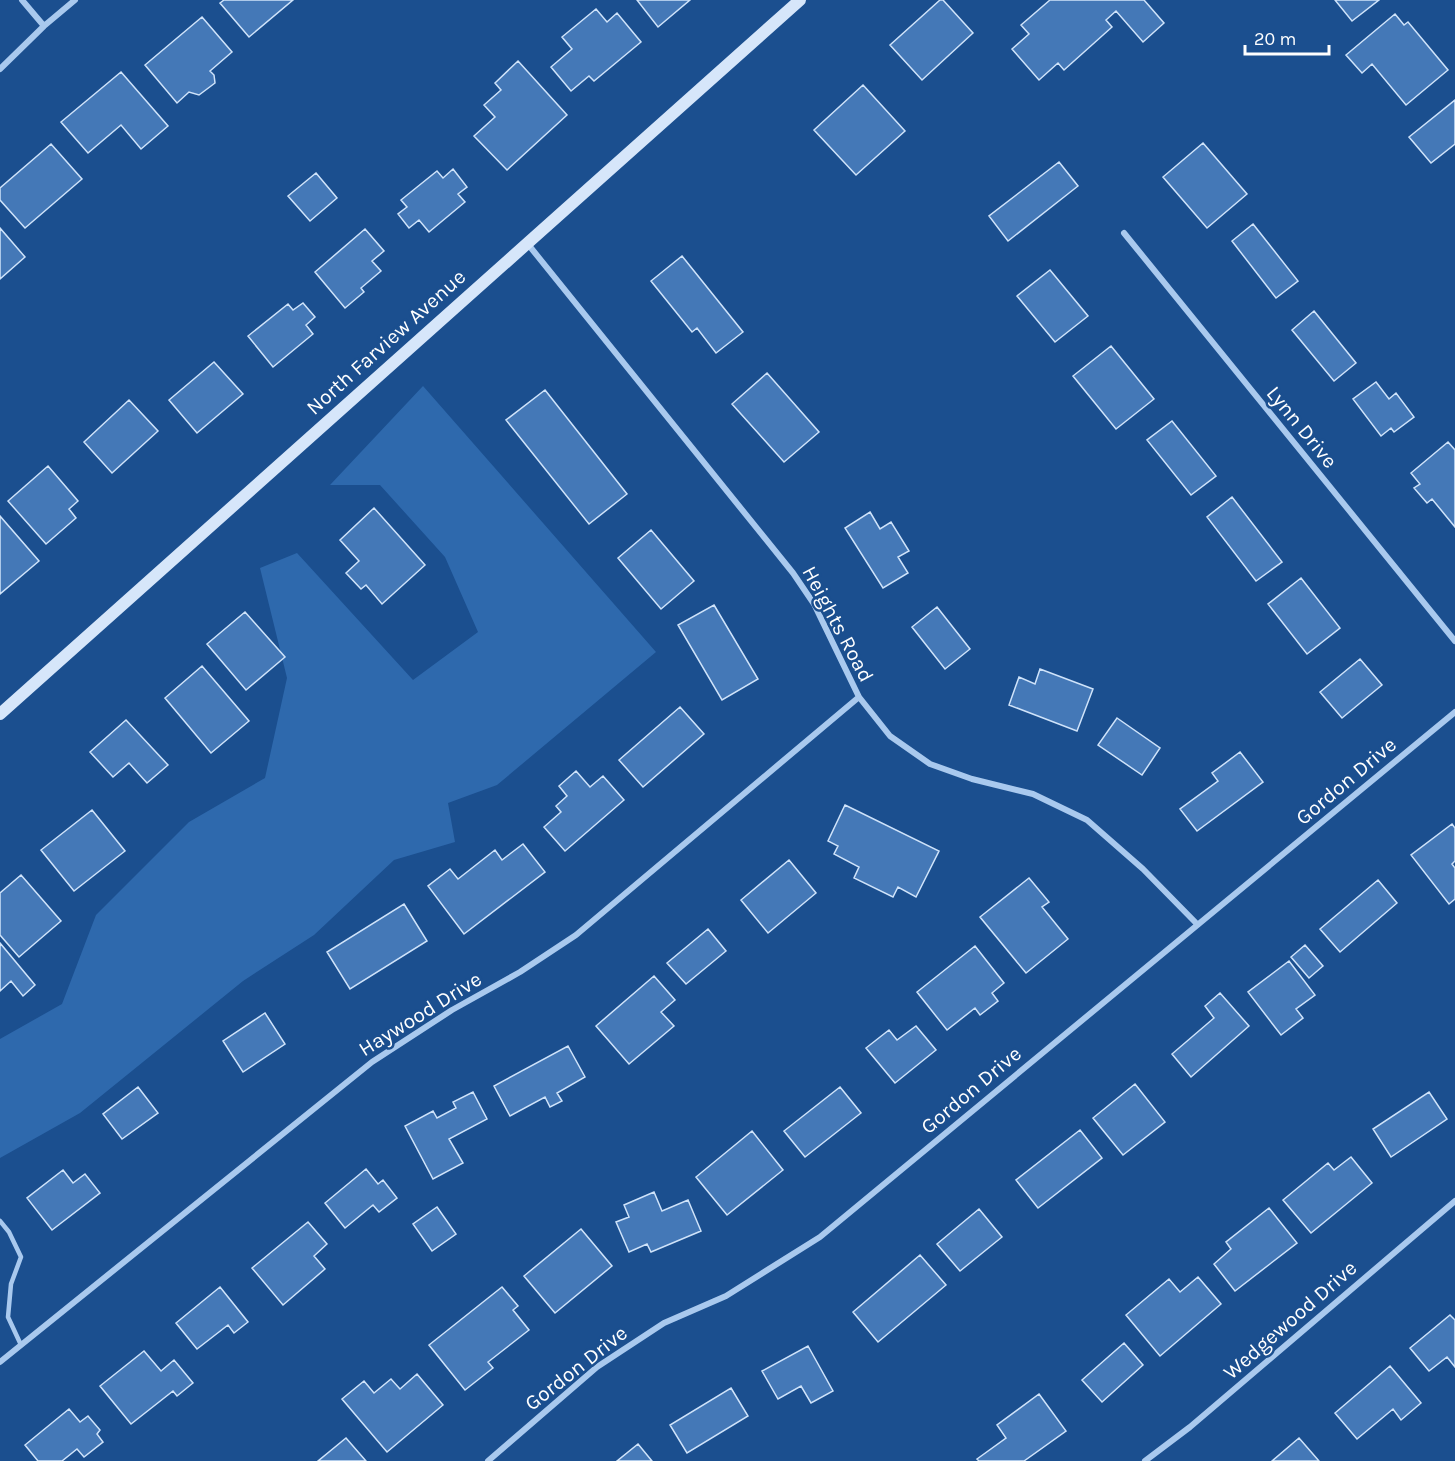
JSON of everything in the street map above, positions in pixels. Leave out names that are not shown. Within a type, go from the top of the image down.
[{"type":"street","points":[[22,0],[44,26]]},
{"type":"street","points":[[0,69],[44,26],[75,0]]},
{"type":"street","name":"North Farview Avenue","points":[[0,714],[800,0]]},
{"type":"street","name":"Lynn Drive","points":[[1124,233],[1455,641]]},
{"type":"street","name":"Heights Road","points":[[527,243],[793,573],[814,604],[859,697],[891,736],[930,764],[972,779],[1033,794],[1087,820],[1143,869],[1197,924]]},
{"type":"street","name":"Haywood Drive","points":[[0,1362],[372,1062],[452,1010],[520,972],[576,935],[859,697]]},
{"type":"street","name":"Gordon Drive","points":[[488,1461],[597,1368],[645,1335],[664,1323],[726,1296],[820,1237],[1455,712]]},
{"type":"street","name":"Wedgewood Drive","points":[[1144,1461],[1190,1427],[1455,1201]]},
{"type":"lane","points":[[0,1221],[9,1232],[21,1257],[10,1284],[8,1317],[21,1345]]},
{"type":"shaded area","points":[[423,386],[656,652],[497,785],[448,803],[455,842],[394,860],[314,935],[243,981],[80,1113],[0,1158],[0,1039],[62,1004],[96,915],[189,822],[265,778],[287,678],[260,568],[297,553],[413,680],[478,632],[445,557],[380,485],[330,485]]},
{"type":"building","points":[[224,0],[293,0],[249,37],[220,3]]},
{"type":"building","points":[[637,0],[690,0],[658,27]]},
{"type":"building","points":[[940,0],[943,0],[973,33],[922,80],[890,45]]},
{"type":"building","points":[[1050,0],[1144,0],[1164,23],[1143,42],[1116,11],[1106,20],[1112,27],[1064,70],[1058,63],[1039,80],[1012,49],[1029,34],[1021,25]]},
{"type":"building","points":[[1335,0],[1379,0],[1352,21]]},
{"type":"building","points":[[596,9],[607,22],[617,13],[641,42],[594,81],[589,76],[571,91],[551,67],[572,49],[562,37]]},
{"type":"building","points":[[1395,14],[1404,25],[1408,22],[1448,70],[1406,105],[1372,64],[1362,73],[1346,55]]},
{"type":"building","points":[[202,17],[232,52],[210,71],[214,75],[215,83],[199,95],[189,92],[177,103],[145,65]]},
{"type":"building","points":[[518,61],[567,115],[507,170],[474,136],[495,117],[484,105],[501,90],[495,83]]},
{"type":"building","points":[[121,72],[168,126],[141,149],[121,125],[88,153],[61,122]]},
{"type":"building","points":[[863,85],[905,131],[856,175],[814,130]]},
{"type":"building","points":[[1455,100],[1455,144],[1431,163],[1409,137]]},
{"type":"building","points":[[1203,143],[1247,194],[1207,228],[1163,177]]},
{"type":"building","points":[[51,144],[82,179],[25,228],[0,200],[0,188]]},
{"type":"building","points":[[1059,162],[1078,186],[1008,241],[989,216]]},
{"type":"building","points":[[453,169],[467,187],[458,194],[465,202],[429,232],[419,220],[409,228],[398,214],[407,207],[401,200],[437,171],[443,178]]},
{"type":"building","points":[[316,173],[337,198],[310,221],[288,196]]},
{"type":"building","points":[[1253,224],[1298,281],[1276,298],[1232,241]]},
{"type":"building","points":[[0,228],[25,257],[0,279]]},
{"type":"building","points":[[365,229],[384,251],[372,261],[381,271],[361,288],[364,292],[345,308],[315,272]]},
{"type":"building","points":[[682,256],[743,332],[716,353],[697,328],[692,332],[651,281]]},
{"type":"building","points":[[1050,270],[1088,316],[1055,342],[1017,296]]},
{"type":"building","points":[[303,303],[315,317],[306,325],[313,334],[273,367],[248,336],[288,304],[293,310]]},
{"type":"building","points":[[1314,311],[1356,363],[1334,381],[1292,330]]},
{"type":"building","points":[[1111,346],[1154,399],[1116,429],[1073,376]]},
{"type":"building","points":[[214,362],[243,394],[197,433],[169,400]]},
{"type":"building","points":[[767,373],[819,432],[784,462],[732,404]]},
{"type":"building","points":[[1376,382],[1389,399],[1396,393],[1414,417],[1394,432],[1391,428],[1381,436],[1353,399]]},
{"type":"building","points":[[545,390],[627,494],[589,524],[506,420]]},
{"type":"building","points":[[129,400],[158,431],[112,473],[84,442]]},
{"type":"building","points":[[1172,421],[1216,476],[1191,495],[1147,440]]},
{"type":"building","points":[[1448,442],[1455,450],[1455,527],[1432,499],[1427,503],[1414,488],[1420,484],[1411,473]]},
{"type":"building","points":[[48,466],[78,501],[69,509],[76,518],[46,544],[8,501]]},
{"type":"building","points":[[1232,497],[1282,562],[1256,581],[1207,517]]},
{"type":"building","points":[[374,508],[425,565],[382,604],[366,585],[361,589],[346,573],[359,561],[340,540]]},
{"type":"building","points":[[870,512],[880,529],[891,522],[909,551],[898,557],[908,573],[883,588],[845,528]]},
{"type":"building","points":[[0,516],[39,561],[0,594]]},
{"type":"building","points":[[651,530],[694,581],[661,609],[618,558]]},
{"type":"building","points":[[1301,578],[1340,628],[1307,654],[1268,604]]},
{"type":"building","points":[[714,605],[758,679],[722,700],[678,625]]},
{"type":"building","points":[[937,607],[970,649],[945,669],[912,627]]},
{"type":"building","points":[[245,612],[285,657],[246,690],[207,644]]},
{"type":"building","points":[[1360,659],[1382,685],[1342,718],[1320,692]]},
{"type":"building","points":[[202,666],[249,721],[211,753],[165,698]]},
{"type":"building","points":[[1040,669],[1093,689],[1077,731],[1009,705],[1019,677],[1035,684]]},
{"type":"building","points":[[680,707],[704,734],[643,787],[619,760]]},
{"type":"building","points":[[1117,718],[1160,748],[1142,775],[1098,745]]},
{"type":"building","points":[[126,720],[168,765],[147,783],[129,763],[113,777],[90,752]]},
{"type":"building","points":[[1240,752],[1263,782],[1197,831],[1180,809],[1218,781],[1212,773]]},
{"type":"building","points":[[576,771],[590,787],[603,776],[624,800],[565,851],[544,827],[561,812],[556,806],[567,796],[559,786]]},
{"type":"building","points":[[845,805],[939,851],[916,897],[898,887],[893,897],[854,878],[859,867],[834,854],[838,846],[828,841]]},
{"type":"building","points":[[92,810],[125,851],[74,891],[41,850]]},
{"type":"building","points":[[1452,824],[1455,828],[1455,861],[1452,864],[1455,868],[1455,899],[1449,904],[1411,855]]},
{"type":"building","points":[[523,844],[545,872],[464,934],[428,886],[450,869],[458,879],[495,850],[502,860]]},
{"type":"building","points":[[789,860],[816,893],[768,933],[741,900]]},
{"type":"building","points":[[21,875],[61,921],[19,957],[0,935],[0,893]]},
{"type":"building","points":[[1029,878],[1049,902],[1042,907],[1068,939],[1026,973],[980,917]]},
{"type":"building","points":[[1378,880],[1397,903],[1340,952],[1320,929]]},
{"type":"building","points":[[404,904],[427,941],[350,989],[327,952]]},
{"type":"building","points":[[708,929],[726,951],[686,984],[667,963]]},
{"type":"building","points":[[0,943],[35,985],[23,996],[11,981],[0,991]]},
{"type":"building","points":[[1305,945],[1323,966],[1309,978],[1291,957]]},
{"type":"building","points":[[975,946],[1004,983],[992,993],[998,1001],[980,1015],[975,1008],[947,1030],[917,992]]},
{"type":"building","points":[[1289,961],[1315,995],[1296,1009],[1303,1018],[1281,1035],[1248,992]]},
{"type":"building","points":[[654,976],[675,1000],[661,1012],[674,1026],[629,1064],[596,1026]]},
{"type":"building","points":[[1220,993],[1249,1026],[1191,1077],[1172,1054],[1214,1018],[1205,1006]]},
{"type":"building","points":[[265,1013],[285,1044],[243,1072],[223,1041]]},
{"type":"building","points":[[916,1026],[936,1050],[895,1083],[866,1048],[889,1030],[897,1040]]},
{"type":"building","points":[[568,1046],[585,1077],[557,1093],[562,1101],[550,1107],[545,1097],[510,1116],[494,1086]]},
{"type":"building","points":[[1135,1084],[1165,1122],[1123,1155],[1093,1118]]},
{"type":"building","points":[[138,1087],[158,1113],[122,1139],[103,1114]]},
{"type":"building","points":[[840,1087],[861,1113],[805,1157],[784,1131]]},
{"type":"building","points":[[473,1092],[487,1119],[449,1139],[463,1163],[433,1179],[405,1126],[433,1111],[437,1118],[456,1108],[453,1102]]},
{"type":"building","points":[[1429,1092],[1447,1119],[1391,1157],[1373,1129]]},
{"type":"building","points":[[1080,1130],[1102,1158],[1038,1208],[1016,1180]]},
{"type":"building","points":[[752,1131],[783,1170],[727,1215],[696,1177]]},
{"type":"building","points":[[1351,1157],[1372,1183],[1311,1233],[1283,1200],[1328,1163],[1334,1170]]},
{"type":"building","points":[[366,1169],[378,1184],[383,1180],[397,1198],[379,1212],[373,1205],[345,1228],[325,1203]]},
{"type":"building","points":[[63,1170],[73,1183],[85,1174],[100,1193],[52,1230],[27,1198]]},
{"type":"building","points":[[654,1192],[662,1211],[688,1200],[701,1231],[651,1252],[647,1244],[629,1252],[616,1222],[629,1217],[624,1205]]},
{"type":"building","points":[[437,1207],[456,1234],[432,1251],[413,1224]]},
{"type":"building","points":[[1269,1208],[1297,1243],[1235,1291],[1214,1264],[1231,1249],[1226,1242]]},
{"type":"building","points":[[979,1209],[1002,1237],[960,1271],[937,1244]]},
{"type":"building","points":[[308,1222],[327,1244],[314,1256],[325,1269],[283,1305],[252,1268]]},
{"type":"building","points":[[581,1229],[612,1266],[555,1313],[524,1276]]},
{"type":"building","points":[[920,1255],[946,1285],[878,1342],[853,1312]]},
{"type":"building","points":[[1198,1277],[1221,1304],[1160,1356],[1126,1315],[1169,1279],[1180,1292]]},
{"type":"building","points":[[220,1287],[248,1322],[234,1333],[228,1325],[197,1349],[176,1323]]},
{"type":"building","points":[[502,1287],[518,1306],[513,1310],[529,1330],[488,1362],[493,1368],[465,1390],[429,1345]]},
{"type":"building","points":[[1450,1315],[1455,1320],[1455,1367],[1447,1357],[1429,1371],[1410,1348]]},
{"type":"building","points":[[1124,1343],[1143,1365],[1102,1402],[1082,1380]]},
{"type":"building","points":[[808,1346],[833,1391],[811,1403],[801,1386],[778,1399],[762,1371]]},
{"type":"building","points":[[144,1351],[161,1371],[174,1360],[193,1383],[177,1396],[173,1391],[131,1424],[100,1386]]},
{"type":"building","points":[[1390,1366],[1421,1403],[1401,1420],[1393,1409],[1357,1439],[1335,1413]]},
{"type":"building","points":[[417,1374],[443,1405],[387,1452],[342,1399],[364,1381],[374,1393],[391,1379],[400,1389]]},
{"type":"building","points":[[731,1388],[748,1416],[687,1453],[670,1425]]},
{"type":"building","points":[[1039,1394],[1066,1431],[1024,1461],[979,1461],[977,1459],[1006,1438],[997,1425]]},
{"type":"building","points":[[69,1409],[80,1422],[88,1416],[100,1430],[97,1434],[103,1442],[84,1457],[77,1449],[62,1461],[38,1461],[25,1445]]},
{"type":"building","points":[[346,1438],[366,1461],[318,1461]]},
{"type":"building","points":[[1299,1438],[1319,1461],[1272,1461]]},
{"type":"building","points":[[638,1444],[652,1461],[617,1461]]}]
